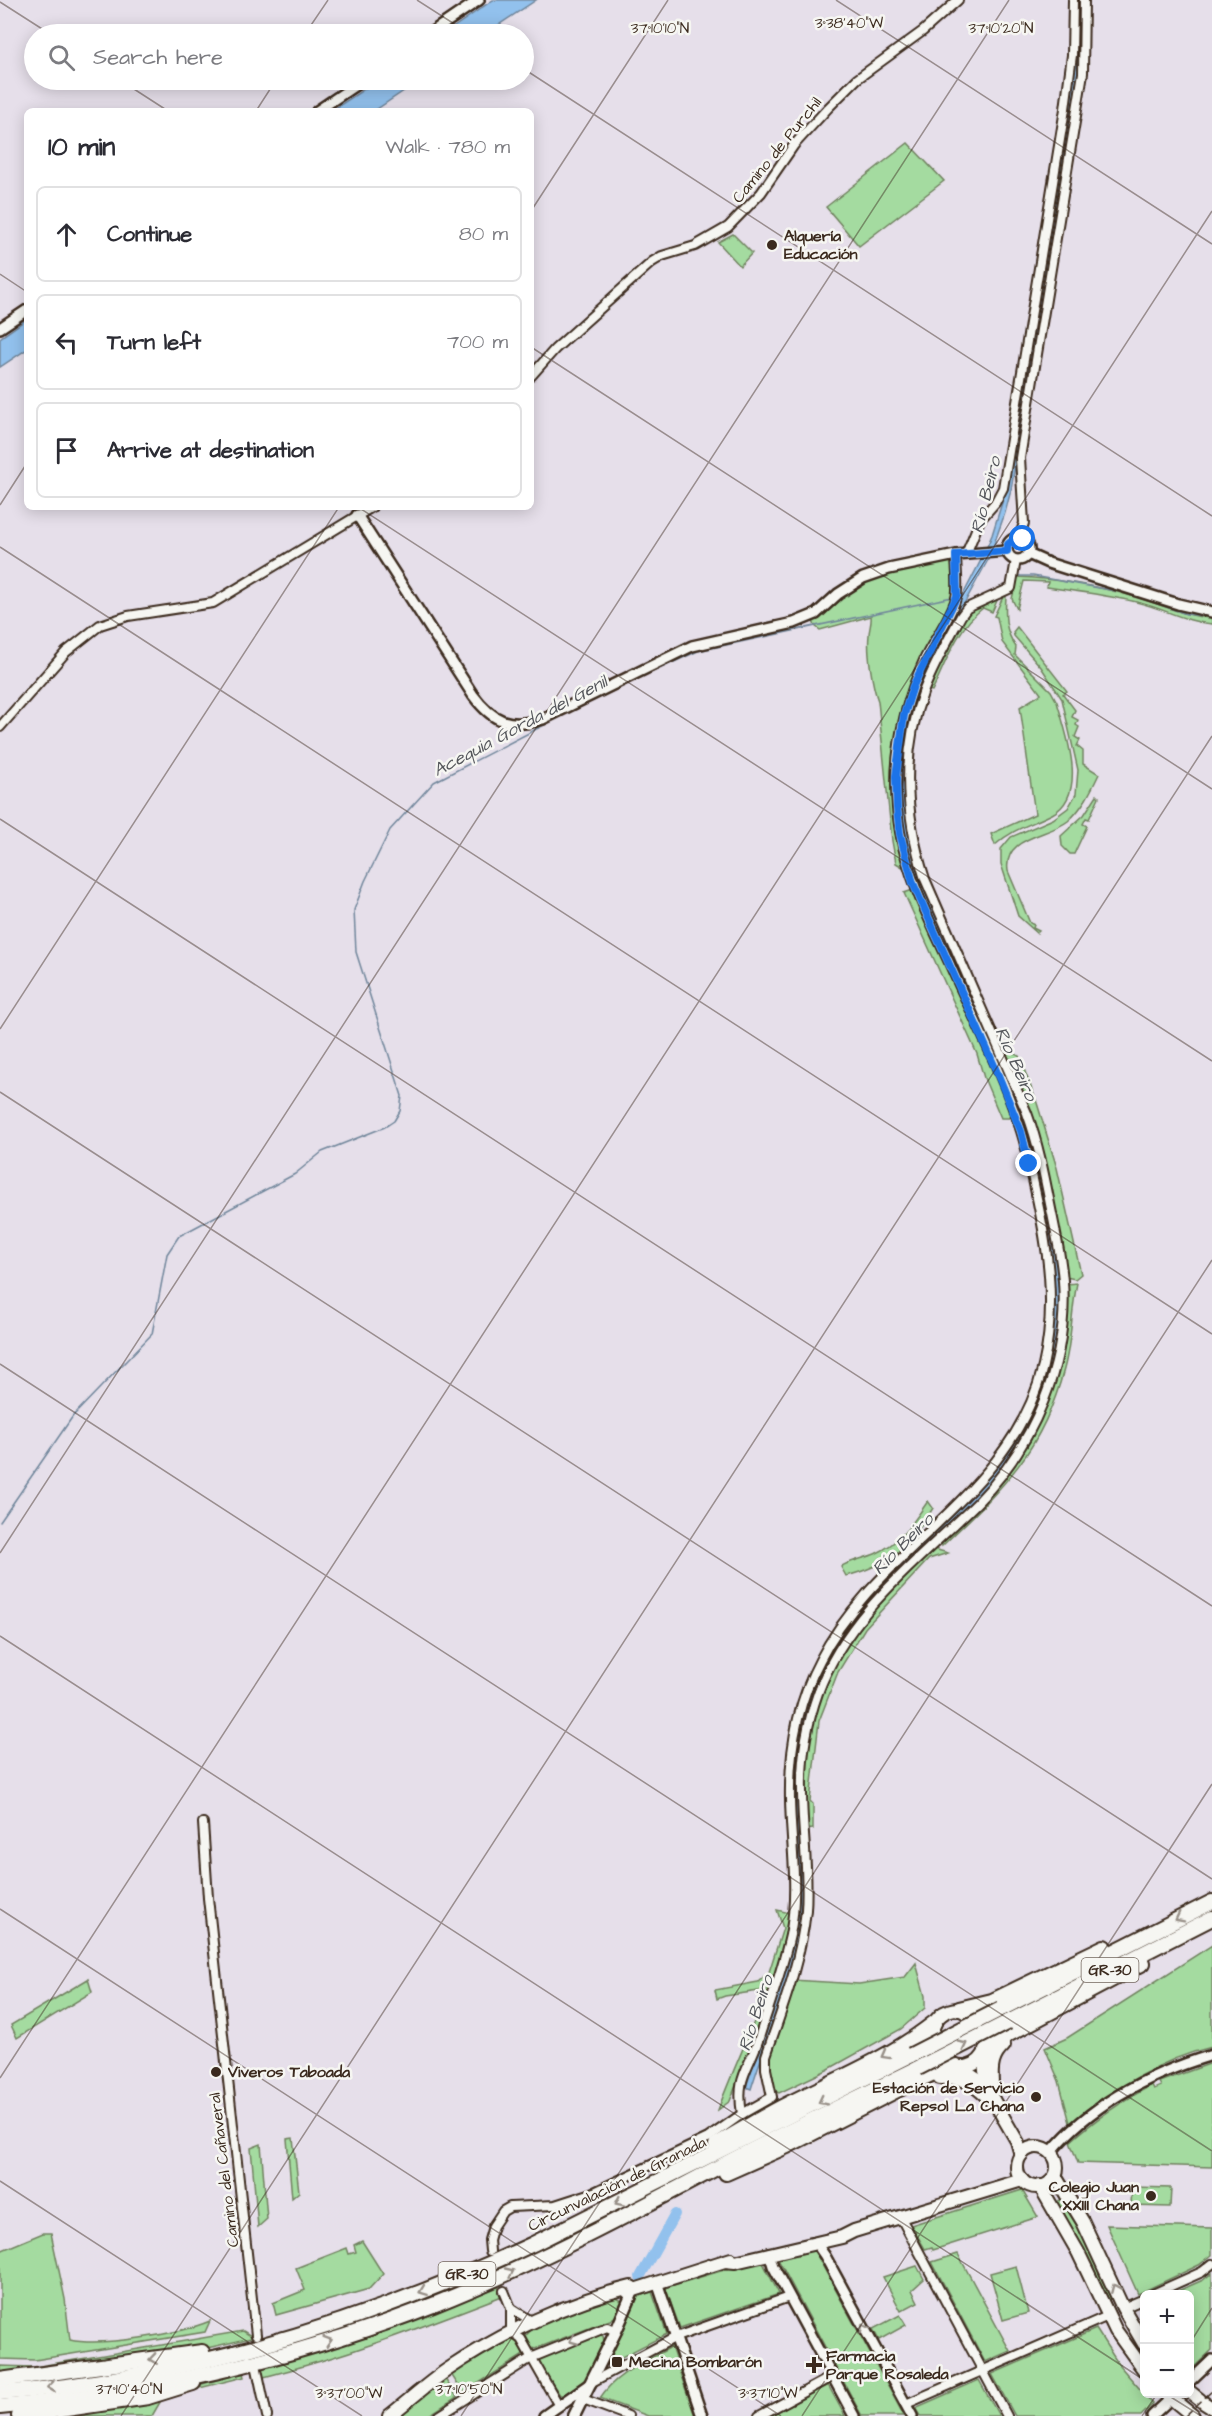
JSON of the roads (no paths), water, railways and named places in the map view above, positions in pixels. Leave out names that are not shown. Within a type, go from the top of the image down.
[{"type":"highway","name":"Circunvalación de Granada","points":[[9,2403],[148,2397],[214,2377],[233,2366],[330,2341],[430,2306],[495,2279],[587,2236],[687,2185],[915,2061],[1005,2015],[1146,1935],[1212,1902]]},
{"type":"highway","name":"Circunvalación de Granada","points":[[1005,2015],[1180,1935],[1212,1918]]},
{"type":"highway","points":[[964,2012],[1127,1937],[1146,1935]]},
{"type":"highway","points":[[985,2049],[1142,1963],[1167,1948],[1180,1935]]},
{"type":"highway","points":[[991,2083],[993,2057],[1006,2042],[1028,2024]]},
{"type":"highway","points":[[672,2176],[686,2162],[786,2105],[933,2028]]},
{"type":"highway","name":"Circunvalación de Granada","points":[[9,2403],[163,2370],[378,2308],[471,2272],[915,2061]]},
{"type":"highway","points":[[687,2185],[707,2181],[759,2158],[909,2084],[954,2065]]},
{"type":"highway","points":[[909,2084],[958,2076],[977,2086],[992,2100]]},
{"type":"highway","points":[[0,2380],[254,2342]]},
{"type":"main road","points":[[933,2028],[942,2013],[964,2012]]},
{"type":"main road","points":[[954,2065],[974,2064],[985,2049]]},
{"type":"main road","points":[[954,2065],[984,2084],[1017,2141],[1021,2155],[1018,2169],[1023,2180],[1040,2186],[1050,2182],[1055,2176],[1057,2164],[1051,2152],[1036,2147],[1024,2138],[985,2071],[985,2049]]},
{"type":"main road","points":[[1021,2155],[1036,2147]]},
{"type":"main road","points":[[1055,2176],[1083,2222],[1123,2308],[1140,2337]]},
{"type":"main road","points":[[725,2261],[735,2262],[769,2253],[821,2245],[854,2231],[1023,2180]]},
{"type":"main road","points":[[1040,2186],[1078,2252],[1108,2316],[1140,2365]]},
{"type":"main road","points":[[395,2414],[445,2372],[522,2330],[589,2300],[626,2294],[744,2253],[790,2241],[833,2231],[854,2231]]},
{"type":"main road","points":[[769,2253],[790,2241],[810,2240],[821,2245]]},
{"type":"main road","points":[[578,2404],[592,2382],[616,2331],[626,2294]]},
{"type":"main road","points":[[1172,2398],[1193,2416]]},
{"type":"street","points":[[444,24],[479,0]]},
{"type":"street","name":"Camino de Purchil","points":[[534,373],[562,342],[651,262],[662,256],[695,246],[728,227],[761,193],[794,145],[857,79],[923,31],[958,0]]},
{"type":"street","points":[[742,2114],[739,2092],[744,2070],[755,2050],[791,1929],[794,1884],[790,1758],[807,1688],[831,1638],[850,1612],[974,1489],[1003,1455],[1034,1397],[1044,1365],[1050,1331],[1051,1282],[1043,1225],[1021,1131],[913,883],[900,834],[897,808],[898,755],[904,715],[913,686],[957,596],[961,554],[980,520],[995,503],[1003,488],[1065,109],[1072,55],[1073,0]]},
{"type":"street","points":[[1019,538],[1028,544],[1028,554],[1023,559],[1016,560],[1010,557],[1007,551],[1010,542],[1019,538],[1024,523],[1020,458],[1083,73],[1084,0]]},
{"type":"street","points":[[321,108],[348,90]]},
{"type":"street","points":[[0,328],[24,311]]},
{"type":"street","points":[[0,728],[66,652],[100,625],[128,616],[213,603],[366,510]]},
{"type":"street","points":[[357,515],[472,695],[484,710],[511,723],[526,724],[543,719],[692,646],[794,623],[816,614],[838,594],[863,578],[889,569],[961,554],[1007,551]]},
{"type":"street","points":[[1028,554],[1047,563],[1178,604],[1212,612]]},
{"type":"street","points":[[490,2251],[489,2240],[493,2226],[503,2211],[510,2207],[555,2205],[592,2193],[708,2138],[742,2114],[772,2097],[766,2069],[766,2056],[795,1968],[806,1911],[801,1789],[803,1760],[812,1712],[819,1691],[834,1658],[859,1620],[905,1571],[989,1490],[1014,1458],[1040,1410],[1059,1350],[1063,1282],[1038,1147],[1027,1113],[925,879],[915,846],[909,806],[910,746],[924,690],[961,616],[967,608],[1011,588],[1016,560]]},
{"type":"street","name":"Camino del Cañaveral","points":[[203,1823],[208,1898],[254,2342]]},
{"type":"street","points":[[1051,2152],[1078,2125],[1120,2094],[1164,2071],[1212,2055]]},
{"type":"street","points":[[901,2218],[1007,2416]]},
{"type":"street","points":[[821,2245],[912,2416]]},
{"type":"street","points":[[769,2253],[789,2297],[854,2416]]},
{"type":"street","points":[[1164,2290],[1202,2272],[1212,2264]]},
{"type":"street","points":[[657,2282],[702,2416]]},
{"type":"street","points":[[504,2291],[522,2330],[531,2358],[559,2406]]},
{"type":"street","points":[[592,2382],[676,2337],[789,2297]]},
{"type":"street","points":[[1123,2308],[1140,2301]]},
{"type":"street","points":[[512,2308],[522,2330]]},
{"type":"street","points":[[906,2404],[1108,2316]]},
{"type":"street","points":[[439,2416],[531,2358],[607,2327],[616,2331]]},
{"type":"street","points":[[1194,2377],[1212,2360]]},
{"type":"street","points":[[257,2369],[267,2416]]},
{"type":"street","points":[[759,2416],[833,2376]]},
{"type":"street","points":[[1152,2416],[1169,2398]]},
{"type":"street","points":[[544,2416],[559,2406],[570,2404],[628,2416]]},
{"type":"water","points":[[493,0],[536,0],[500,24],[458,24]]},
{"type":"water","points":[[1076,0],[1082,0],[1076,92],[1011,490],[989,558],[933,661],[907,744],[904,786],[908,829],[921,880],[1021,1105],[1032,1140],[1058,1265],[1060,1306],[1057,1336],[1042,1395],[1015,1449],[977,1497],[907,1563],[864,1609],[828,1662],[815,1691],[806,1719],[799,1773],[802,1878],[798,1929],[788,1975],[751,2089],[746,2087],[790,1952],[793,1777],[798,1731],[811,1687],[821,1664],[853,1614],[883,1581],[974,1494],[1009,1450],[1035,1402],[1047,1366],[1053,1331],[1054,1274],[1033,1164],[917,882],[908,852],[900,809],[900,763],[906,722],[918,683],[983,556],[1005,493],[1069,101]]},
{"type":"water","points":[[363,90],[405,90],[378,108],[336,108]]},
{"type":"water","points":[[24,321],[24,351],[0,367],[0,338]]},
{"type":"waterway","name":"Acequia Gorda del Genil","points":[[1019,576],[1033,576],[1132,594],[1186,614],[1212,617]]},
{"type":"waterway","name":"Acequia Gorda del Genil","points":[[0,1522],[73,1416],[152,1334],[167,1254],[179,1236],[295,1174],[322,1152],[385,1127],[394,1121],[400,1111],[402,1096],[356,952],[354,910],[365,881],[390,830],[434,782],[602,695],[698,651],[952,597]]},
{"type":"waterway","name":"Río Beiro","points":[[640,2277],[675,2214]]},
{"type":"railway","points":[[1185,2416],[1212,2391]]},
{"type":"place","name":"Alquería Educación","points":[[772,245]]},
{"type":"place","name":"Viveros Taboada","points":[[216,2072]]},
{"type":"place","name":"Estación de Servicio Repsol La Chana","points":[[1036,2097]]},
{"type":"place","name":"Colegio Juan XXIII Chana","points":[[1151,2196]]},
{"type":"place","name":"Mecina Bombarón","points":[[617,2362]]},
{"type":"place","name":"Farmacia Parque Rosaleda","points":[[814,2365]]}]
